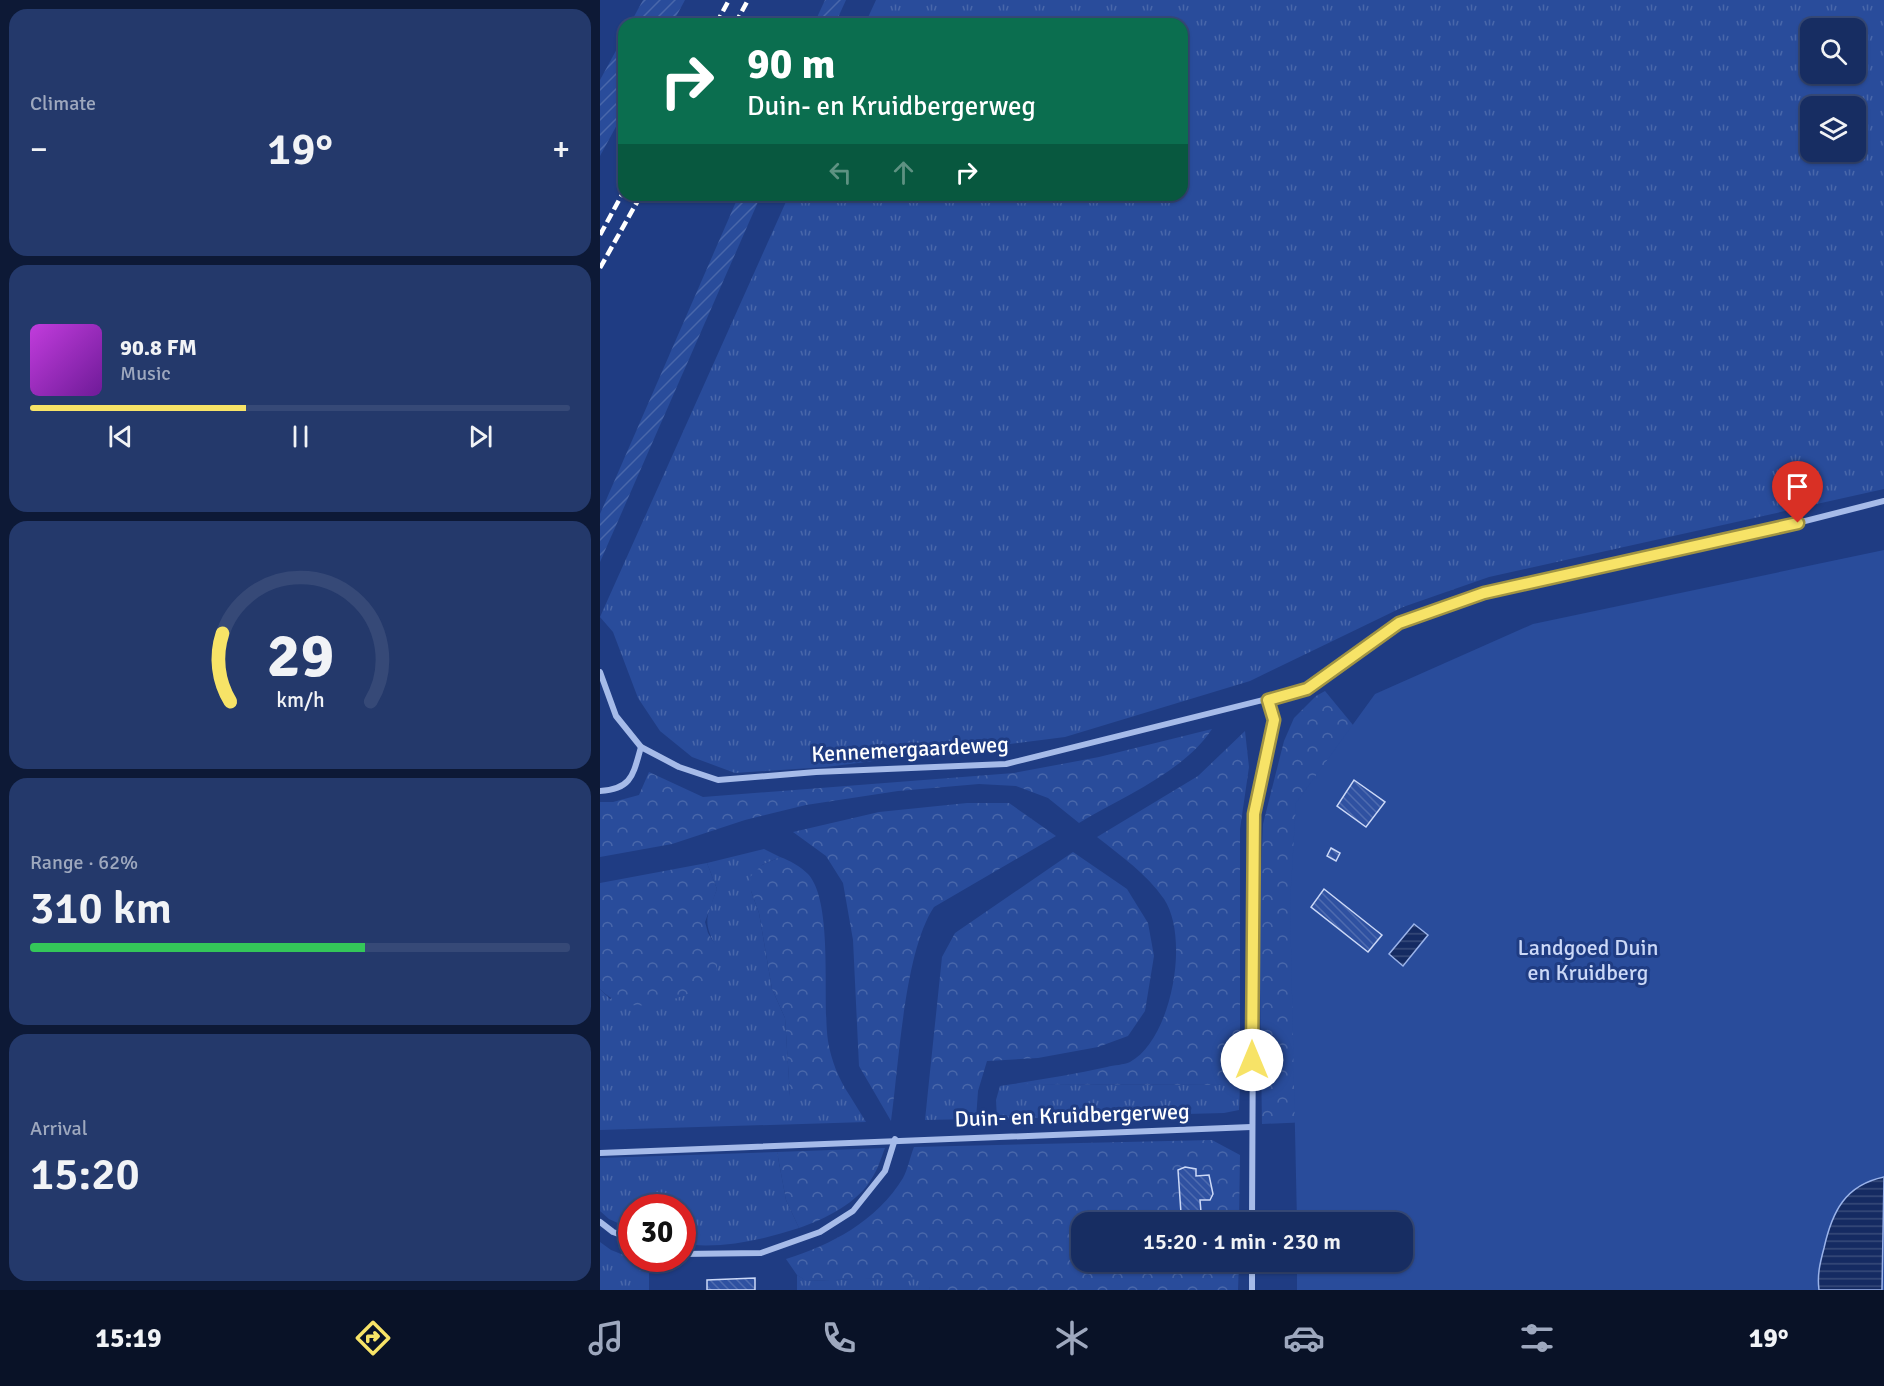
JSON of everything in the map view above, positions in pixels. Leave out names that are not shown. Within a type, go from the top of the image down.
[{"type":"street","points":[[1252,1212],[1254,814],[1274,720],[1268,700],[1307,689],[1399,623],[1484,593],[1734,539],[1884,501]]},
{"type":"street","name":"Kennemergaardeweg","points":[[600,672],[616,716],[641,747],[679,767],[717,780],[816,772],[1006,764],[1268,700]]},
{"type":"street","points":[[600,791],[619,790],[633,776],[641,747]]},
{"type":"street","name":"Duin- en Kruidbergerweg","points":[[600,1153],[895,1139],[1251,1127]]},
{"type":"street","points":[[696,1254],[761,1253],[820,1232],[853,1211],[885,1171],[895,1139]]},
{"type":"street","points":[[600,1222],[618,1234]]},
{"type":"street","points":[[1252,1272],[1252,1290]]},
{"type":"green space","points":[[643,0],[685,0],[675,18],[633,18]]},
{"type":"green space","points":[[825,0],[846,0],[838,18],[817,18]]},
{"type":"green space","points":[[876,0],[1884,0],[1884,489],[1489,577],[1403,607],[1250,681],[1065,737],[826,767],[735,773],[692,757],[660,731],[638,698],[613,632],[600,617],[786,201],[1188,201],[1188,18],[868,18]]},
{"type":"green space","points":[[618,47],[618,123],[600,156],[600,80]]},
{"type":"green space","points":[[736,201],[758,201],[600,562],[600,514]]},
{"type":"green space","name":"Landgoed Duin en Kruidberg","points":[[1884,550],[1884,1290],[1297,1290],[1297,1272],[1413,1272],[1413,1212],[1297,1212],[1290,903],[1296,803],[1375,694],[1533,624]]},
{"type":"green space","points":[[1325,691],[1353,725],[1555,1111],[1262,1124],[1259,920],[1263,824],[1284,741],[1294,718],[1316,696]]},
{"type":"green space","points":[[1212,729],[1200,745],[1169,771],[1079,823],[1048,798],[1016,786],[979,784],[898,791],[806,805],[745,820],[672,844],[600,857],[600,802],[613,802],[639,795],[649,772],[703,797],[1014,773],[1099,757]]},
{"type":"green space","points":[[1245,731],[1249,767],[1240,829],[1240,1085],[1013,1084],[1128,1063],[1145,1050],[1157,1032],[1166,1011],[1176,962],[1176,938],[1172,916],[1164,899],[1150,881],[1097,837],[1198,776]]},
{"type":"green space","points":[[967,803],[1009,803],[1056,836],[934,907],[924,927],[909,980],[891,1121],[859,1066],[853,940],[843,883],[826,856],[793,832],[879,812]]},
{"type":"green space","points":[[764,849],[780,857],[762,865],[751,891],[759,913],[772,989],[785,1018],[790,1096],[850,1096],[866,1122],[600,1130],[600,989],[610,999],[718,950],[707,920],[717,889],[707,863]]},
{"type":"green space","points":[[1073,852],[1127,889],[1148,923],[1154,956],[1145,1011],[1128,1036],[1098,1047],[1038,1058],[987,1061],[978,1091],[928,1091],[942,957],[955,933]]},
{"type":"green space","points":[[780,857],[805,871],[816,888],[824,929],[828,1041],[836,1070],[850,1096],[790,1096],[785,1018],[772,989],[759,913],[751,891],[750,877],[762,865]]},
{"type":"green space","points":[[707,863],[717,889],[705,922],[708,933],[719,950],[715,982],[656,1004],[641,1006],[613,999],[600,989],[600,883]]},
{"type":"green space","points":[[1013,1084],[1240,1085],[1239,1110],[1224,1113],[997,1119],[996,1100],[1000,1086]]},
{"type":"green space","points":[[928,1091],[978,1091],[976,1119],[925,1120]]},
{"type":"green space","points":[[1212,1140],[1240,1155],[1239,1212],[1071,1212],[1071,1272],[1239,1272],[1238,1290],[930,1290],[928,1283],[922,1277],[806,1281],[797,1275],[786,1259],[836,1239],[880,1207],[903,1178],[914,1147]]},
{"type":"green space","points":[[885,1148],[874,1175],[858,1195],[830,1215],[799,1228],[786,1200],[777,1152]]},
{"type":"green space","points":[[777,1152],[786,1200],[799,1228],[742,1242],[696,1245],[696,1194],[618,1194],[618,1223],[600,1211],[600,1158]]},
{"type":"green space","points":[[600,1242],[618,1253],[618,1272],[649,1272],[649,1290],[600,1290]]},
{"type":"green space","points":[[797,1275],[807,1281],[922,1276],[929,1283],[930,1290],[797,1290]]},
{"type":"shaded area","points":[[1414,924],[1428,935],[1403,966],[1389,954]]},
{"type":"shaded area","points":[[1884,1177],[1882,1290],[1819,1290],[1821,1259],[1836,1212],[1842,1202],[1859,1186]]},
{"type":"building","points":[[1354,780],[1385,802],[1366,827],[1337,806]]},
{"type":"building","points":[[1331,848],[1340,853],[1336,861],[1327,856]]},
{"type":"building","points":[[1324,889],[1382,935],[1368,952],[1311,907]]},
{"type":"building","points":[[1185,1167],[1196,1169],[1196,1176],[1209,1175],[1213,1194],[1210,1200],[1200,1200],[1201,1212],[1181,1212],[1178,1170]]},
{"type":"building","points":[[755,1278],[755,1290],[707,1290],[707,1280]]},
{"type":"railway","points":[[719,18],[729,0]]},
{"type":"railway","points":[[738,18],[748,0]]},
{"type":"railway","points":[[600,235],[619,201]]},
{"type":"railway","points":[[600,268],[638,201]]},
{"type":"route","points":[[1252,1060],[1254,814],[1274,720],[1268,700],[1307,689],[1399,623],[1484,593],[1798,523]]}]
